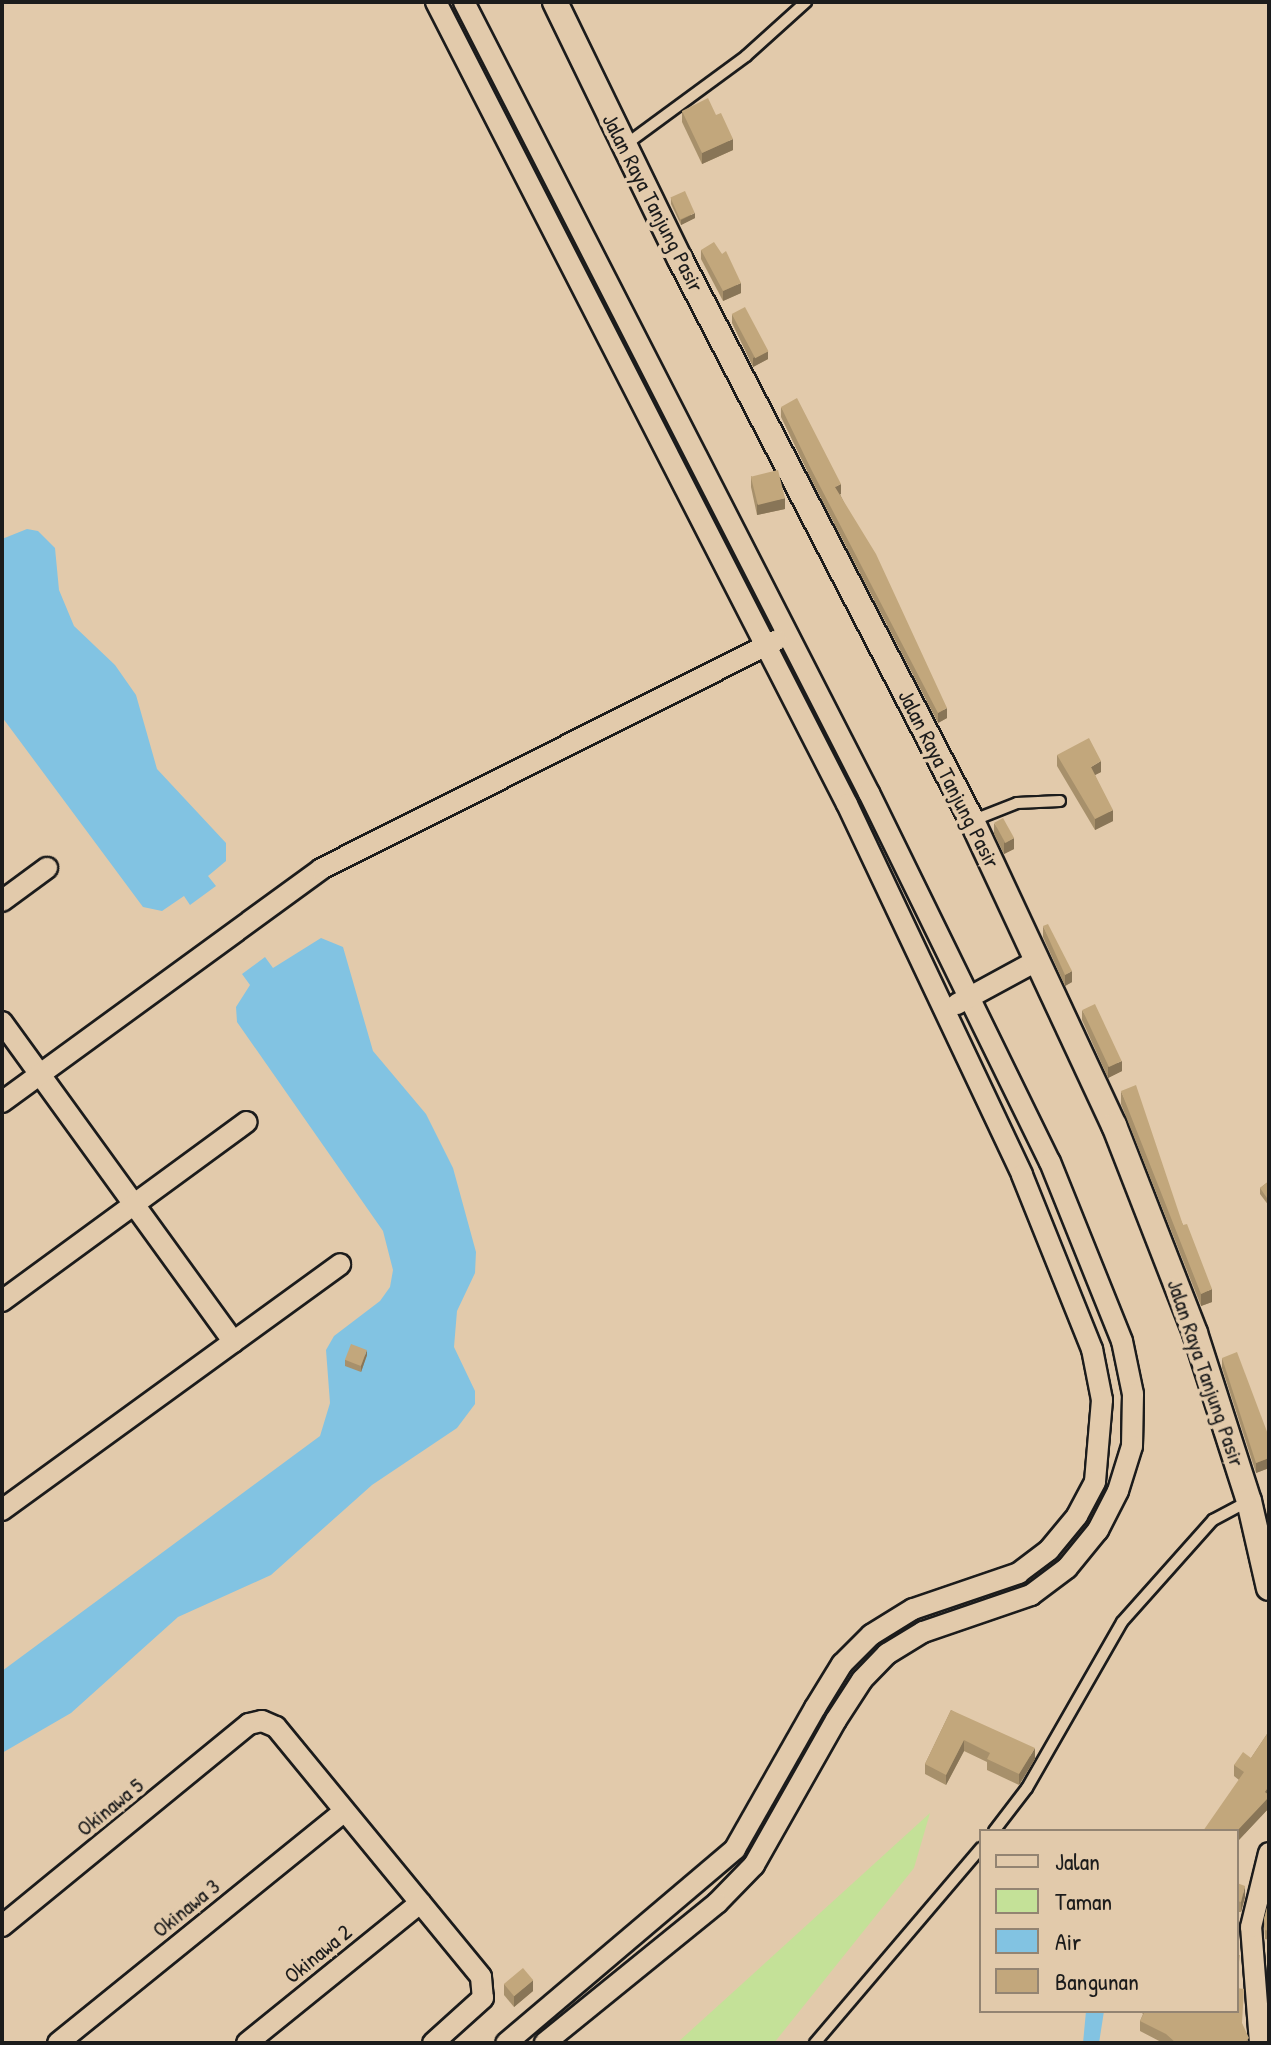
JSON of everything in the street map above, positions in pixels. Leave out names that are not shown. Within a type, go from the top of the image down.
[{"type":"street","points":[[436,2],[765,646],[945,1011],[1022,1175],[1092,1349],[1102,1400],[1095,1482],[1077,1516],[1049,1550],[1019,1573],[913,1609],[871,1635],[842,1664],[821,1697],[735,1849],[506,2043]]},
{"type":"street","points":[[464,2],[788,635],[1050,1162],[1122,1341],[1133,1407],[1132,1446],[1118,1491],[1098,1530],[1067,1568],[1031,1595],[923,1632],[887,1654],[862,1680],[836,1720],[754,1865],[717,1903],[545,2043]]},
{"type":"street","name":"Jalan Raya Tanjung Pasir","points":[[555,2],[623,146],[972,821],[1038,960],[1142,1193],[1249,1501],[1269,1588]]},
{"type":"street","points":[[2,1102],[321,869],[788,635]]},
{"type":"street","points":[[2,901],[47,868]]},
{"type":"street","points":[[945,1011],[1038,960]]},
{"type":"street","points":[[2,1022],[234,1342]]},
{"type":"street","points":[[2,1301],[247,1122]]},
{"type":"street","points":[[2,1510],[340,1264]]},
{"type":"street","name":"Okinawa 5","points":[[2,1926],[249,1724],[262,1721],[276,1727],[344,1811]]},
{"type":"street","points":[[344,1811],[481,1977],[483,1998],[433,2043]]},
{"type":"street","name":"Okinawa 3","points":[[58,2043],[344,1811]]},
{"type":"street","points":[[1260,2043],[1251,1927],[1269,1853]]},
{"type":"street","name":"Okinawa 2","points":[[247,2043],[420,1903]]},
{"type":"lane","points":[[623,146],[746,56],[806,2]]},
{"type":"lane","points":[[972,821],[1017,803],[1060,801]]},
{"type":"lane","points":[[996,1829],[1027,1788],[1122,1622],[1213,1520],[1249,1501]]},
{"type":"lane","points":[[815,2043],[979,1850]]},
{"type":"green space","points":[[930,1813],[914,1868],[774,2043],[677,2043]]},
{"type":"water","points":[[27,529],[38,531],[55,548],[59,590],[74,626],[115,665],[136,695],[157,769],[226,843],[226,861],[208,876],[216,886],[190,905],[184,896],[162,911],[143,907],[2,717],[2,539]]},
{"type":"water","points":[[321,938],[343,947],[373,1051],[426,1114],[453,1168],[476,1252],[475,1273],[457,1311],[454,1347],[475,1391],[475,1404],[457,1428],[372,1485],[271,1575],[178,1617],[71,1713],[2,1753],[2,1671],[320,1436],[330,1403],[326,1350],[334,1336],[380,1301],[390,1287],[393,1270],[383,1231],[237,1022],[236,1007],[250,985],[242,974],[265,957],[273,968]]},
{"type":"water","points":[[1086,2013],[1104,2013],[1099,2043],[1083,2043]]},
{"type":"building","points":[[708,98],[716,115],[721,113],[733,139],[702,153],[682,111]]},
{"type":"building","points":[[685,191],[695,213],[680,219],[670,198]]},
{"type":"building","points":[[714,242],[722,254],[726,251],[741,283],[723,291],[701,250]]},
{"type":"building","points":[[745,307],[768,351],[755,358],[732,314]]},
{"type":"building","points":[[797,398],[841,484],[835,487],[876,554],[947,708],[938,713],[781,407]]},
{"type":"building","points":[[778,470],[785,498],[758,505],[751,477]]},
{"type":"building","points":[[1089,738],[1101,761],[1091,767],[1113,810],[1095,819],[1057,755]]},
{"type":"building","points":[[1003,818],[1014,838],[1005,843],[994,823]]},
{"type":"building","points":[[1048,924],[1072,971],[1065,975],[1043,926]]},
{"type":"building","points":[[1095,1004],[1122,1061],[1109,1067],[1082,1010]]},
{"type":"building","points":[[1136,1085],[1183,1225],[1187,1224],[1212,1289],[1201,1294],[1121,1091]]},
{"type":"building","points":[[1269,1181],[1269,1201],[1260,1188]]},
{"type":"building","points":[[351,1344],[367,1350],[361,1366],[345,1360]]},
{"type":"building","points":[[1237,1352],[1269,1437],[1269,1458],[1256,1463],[1222,1358]]},
{"type":"building","points":[[951,1710],[1035,1748],[1019,1774],[987,1759],[990,1753],[964,1740],[946,1775],[925,1764]]},
{"type":"building","points":[[1269,1731],[1269,1786],[1265,1792],[1269,1797],[1239,1829],[1204,1829],[1244,1772],[1234,1765],[1243,1752],[1251,1758]]},
{"type":"building","points":[[1239,1884],[1245,1886],[1239,1902]]},
{"type":"building","points":[[1269,1900],[1269,1931],[1265,1930],[1264,1919]]},
{"type":"building","points":[[523,1968],[533,1980],[514,1996],[504,1984]]},
{"type":"building","points":[[1239,1988],[1244,1989],[1242,2023],[1249,2038],[1244,2043],[1176,2043],[1166,2034],[1140,2021],[1144,2013],[1239,2013]]}]
